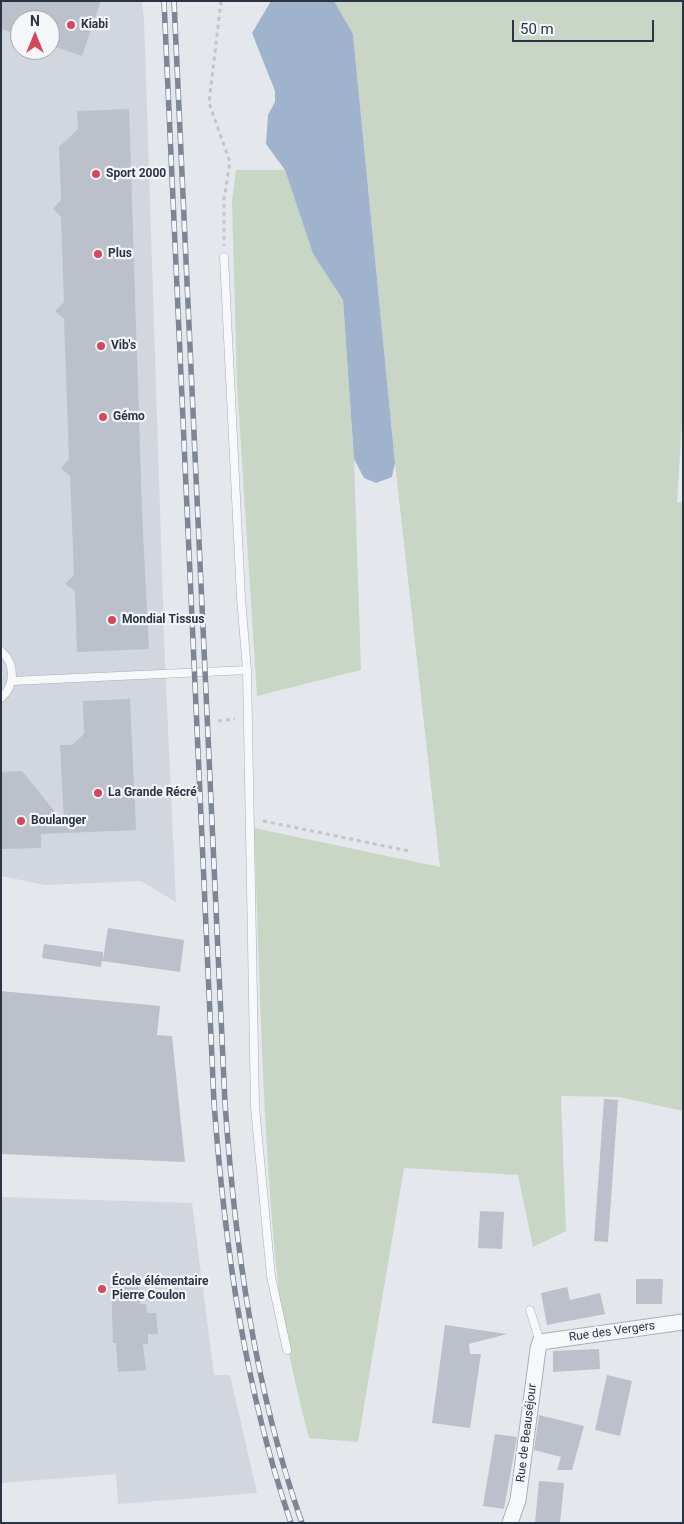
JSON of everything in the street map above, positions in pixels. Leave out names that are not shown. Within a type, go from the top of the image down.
[{"type":"street","name":"Rue des Vergers","points":[[540,1342],[601,1335],[683,1322]]},
{"type":"street","name":"Rue de Beauséjour","points":[[510,1523],[518,1500],[540,1342]]},
{"type":"lane","points":[[224,257],[241,598],[247,670],[256,1107],[271,1276],[287,1350]]},
{"type":"lane","points":[[1,651],[11,666],[12,682],[1,698]]},
{"type":"lane","points":[[12,682],[247,670]]},
{"type":"lane","points":[[530,1310],[540,1342]]},
{"type":"path","points":[[220,1],[209,103],[230,162],[224,199],[224,257]]},
{"type":"path","points":[[250,818],[409,851]]},
{"type":"shaded area","points":[[1,1],[142,1],[165,663],[176,902],[141,881],[45,885],[1,876]]},
{"type":"shaded area","name":"École élémentaire Pierre Coulon","points":[[1,1197],[192,1203],[214,1375],[230,1375],[257,1493],[118,1504],[116,1474],[1,1483]]},
{"type":"green space","points":[[334,1],[683,1],[683,406],[677,502],[683,502],[683,1111],[620,1097],[561,1096],[566,1231],[533,1247],[518,1175],[404,1168],[358,1442],[309,1438],[294,1377],[282,1315],[268,1163],[254,828],[440,867],[395,463],[353,34]]},
{"type":"green space","points":[[236,170],[285,170],[313,254],[343,300],[354,459],[361,670],[257,696],[237,384],[232,201]]},
{"type":"water","points":[[271,1],[334,1],[353,34],[395,463],[392,477],[376,483],[364,478],[354,459],[343,300],[313,254],[285,170],[266,144],[268,115],[275,102],[275,91],[252,33]]},
{"type":"building","name":"Kiabi","points":[[1,1],[101,1],[82,56],[60,48],[60,10],[10,10],[10,32],[1,29]]},
{"type":"building","points":[[129,109],[142,512],[149,649],[77,652],[75,591],[65,584],[74,575],[70,476],[61,468],[69,459],[64,319],[55,311],[64,302],[61,217],[53,209],[61,200],[59,147],[78,129],[77,111]]},
{"type":"building","name":"La Grande Récré","points":[[130,699],[136,830],[41,834],[41,848],[1,849],[1,772],[22,771],[64,823],[60,745],[72,745],[84,734],[83,701]]},
{"type":"building","points":[[108,928],[184,940],[180,972],[102,961],[101,967],[42,958],[44,944],[103,952],[103,959]]},
{"type":"building","points":[[1,991],[160,1006],[157,1035],[172,1036],[185,1162],[1,1154]]},
{"type":"building","points":[[604,1099],[618,1100],[608,1242],[594,1241]]},
{"type":"building","points":[[480,1211],[504,1212],[502,1249],[478,1248]]},
{"type":"building","points":[[636,1279],[663,1279],[662,1304],[636,1304]]},
{"type":"building","points":[[138,1280],[140,1304],[146,1304],[147,1313],[156,1313],[158,1334],[148,1334],[148,1344],[143,1344],[146,1370],[118,1372],[116,1343],[113,1343],[111,1281]]},
{"type":"building","points":[[567,1287],[570,1300],[600,1293],[605,1314],[547,1325],[541,1293]]},
{"type":"building","points":[[445,1325],[507,1334],[469,1344],[470,1354],[481,1354],[470,1428],[432,1423]]},
{"type":"building","points":[[599,1349],[600,1369],[553,1372],[553,1351]]},
{"type":"building","points":[[607,1375],[632,1381],[620,1436],[595,1430]]},
{"type":"building","points":[[539,1415],[584,1426],[572,1470],[557,1470],[561,1457],[534,1450]]},
{"type":"building","points":[[495,1434],[517,1437],[504,1509],[483,1506]]},
{"type":"building","points":[[539,1481],[564,1483],[560,1523],[535,1523]]},
{"type":"railway","points":[[164,1],[214,1103],[224,1210],[239,1316],[261,1420],[291,1523]]},
{"type":"railway","points":[[174,1],[229,1157],[241,1263],[259,1368],[285,1472],[302,1523]]},
{"type":"place","name":"Kiabi","points":[[71,25]]},
{"type":"place","name":"Sport 2000","points":[[96,174]]},
{"type":"place","name":"Plus","points":[[98,254]]},
{"type":"place","name":"Vib's","points":[[101,346]]},
{"type":"place","name":"Gémo","points":[[103,417]]},
{"type":"place","name":"Mondial Tissus","points":[[112,620]]},
{"type":"place","name":"La Grande Récré","points":[[98,793]]},
{"type":"place","name":"Boulanger","points":[[21,821]]},
{"type":"place","name":"École élémentaire Pierre Coulon","points":[[102,1289]]}]
